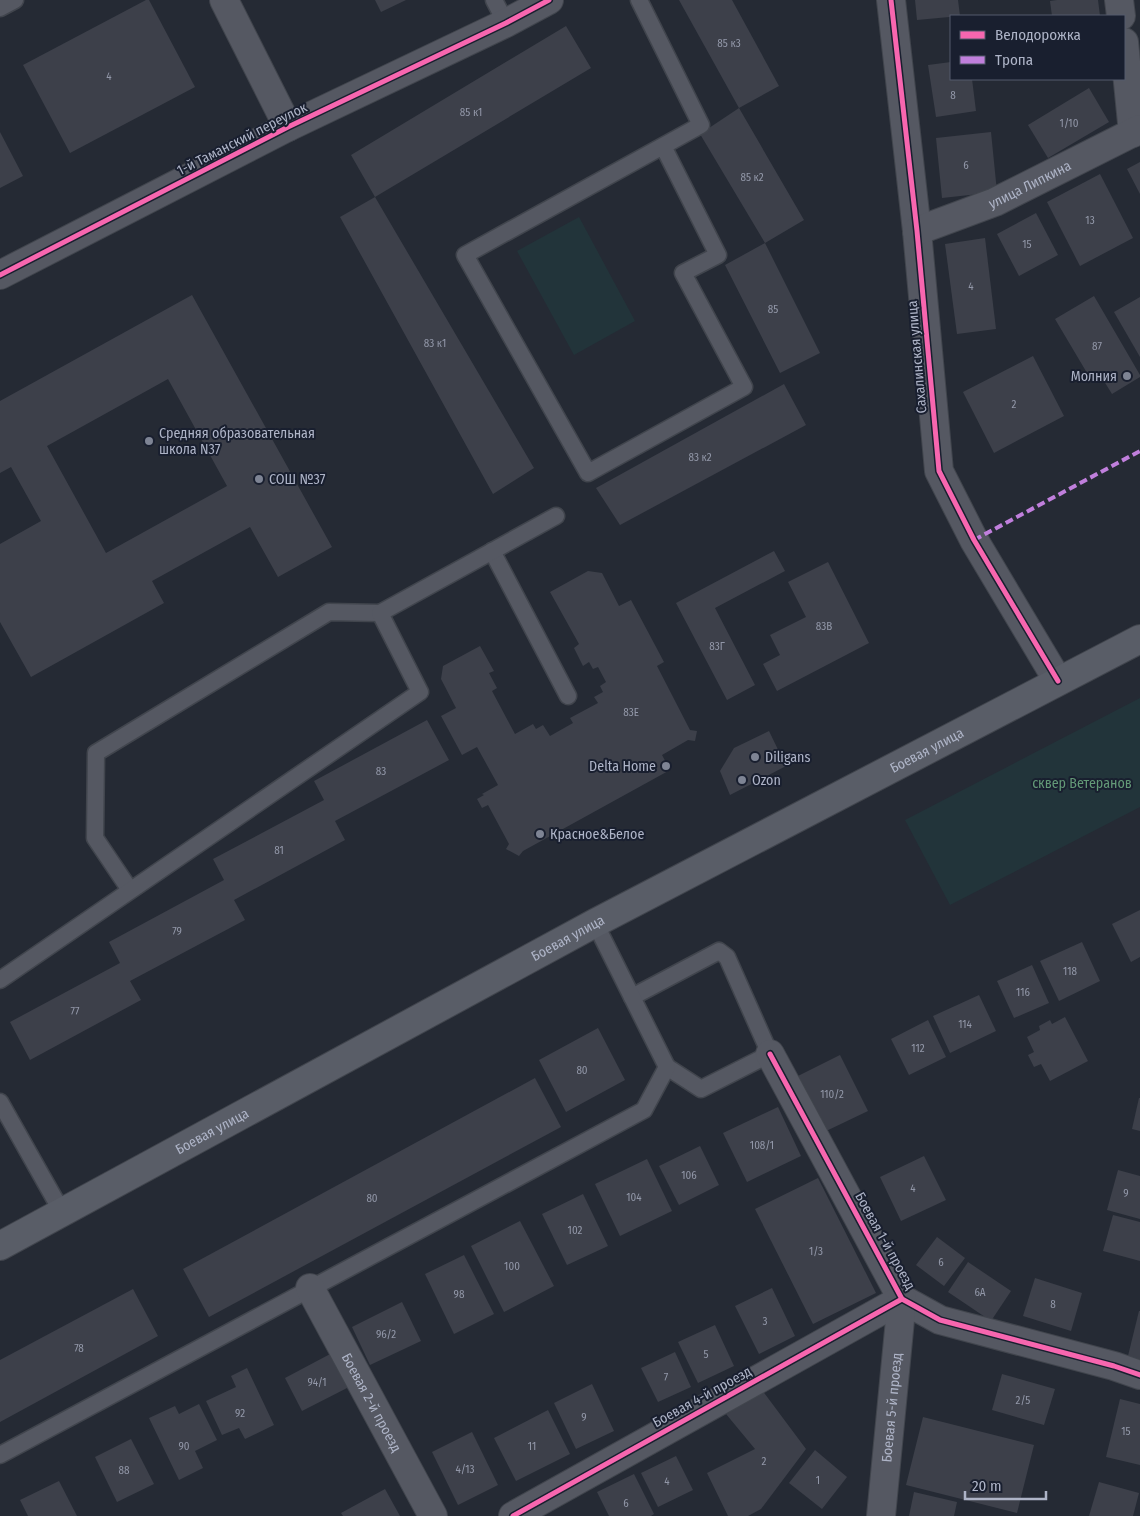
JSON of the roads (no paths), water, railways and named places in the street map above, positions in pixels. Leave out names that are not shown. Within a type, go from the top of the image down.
[{"type":"main road","name":"Боевая улица","points":[[0,1246],[595,923],[1140,639]]},
{"type":"street","points":[[224,0],[288,127]]},
{"type":"street","name":"1-й Таманский переулок","points":[[0,275],[288,127],[500,12],[549,0]]},
{"type":"street","name":"Сахалинская улица","points":[[891,0],[917,231],[939,471],[974,540],[1058,681]]},
{"type":"street","points":[[1120,0],[1121,15]]},
{"type":"street","points":[[1125,49],[1136,131]]},
{"type":"street","name":"улица Липкина","points":[[917,231],[995,202],[1136,131]]},
{"type":"street","name":"Боевая 1-й проезд","points":[[770,1054],[902,1299],[940,1320],[1114,1366],[1140,1375]]},
{"type":"street","name":"Боевая 2-й проезд","points":[[310,1288],[432,1516]]},
{"type":"street","name":"Боевая 4-й проезд","points":[[513,1516],[902,1299]]},
{"type":"street","name":"Боевая 5-й проезд","points":[[881,1516],[902,1299]]},
{"type":"lane","points":[[0,8],[15,0]]},
{"type":"lane","points":[[639,0],[701,125],[465,255],[588,474],[744,387],[683,273],[718,255],[663,146]]},
{"type":"lane","points":[[130,890],[94,838],[96,753],[328,612],[380,613],[556,516]]},
{"type":"lane","points":[[492,551],[568,696]]},
{"type":"lane","points":[[0,980],[420,692],[380,613]]},
{"type":"lane","points":[[595,923],[632,997],[667,1067],[702,1089],[770,1054],[727,957],[719,951],[632,997]]},
{"type":"lane","points":[[0,1455],[644,1110],[667,1067]]},
{"type":"lane","points":[[0,1102],[62,1212]]},
{"type":"place","name":"Молния","points":[[1127,376]]},
{"type":"place","name":"Средняя образовательная школа N37","points":[[149,441]]},
{"type":"place","name":"СОШ №37","points":[[259,479]]},
{"type":"place","name":"Diligans","points":[[755,757]]},
{"type":"place","name":"Delta Home","points":[[666,766]]},
{"type":"place","name":"Ozon","points":[[742,780]]},
{"type":"place","name":"Красное&Белое","points":[[540,834]]},
{"type":"park label","name":"сквер Ветеранов","points":[[1082,783]]}]
